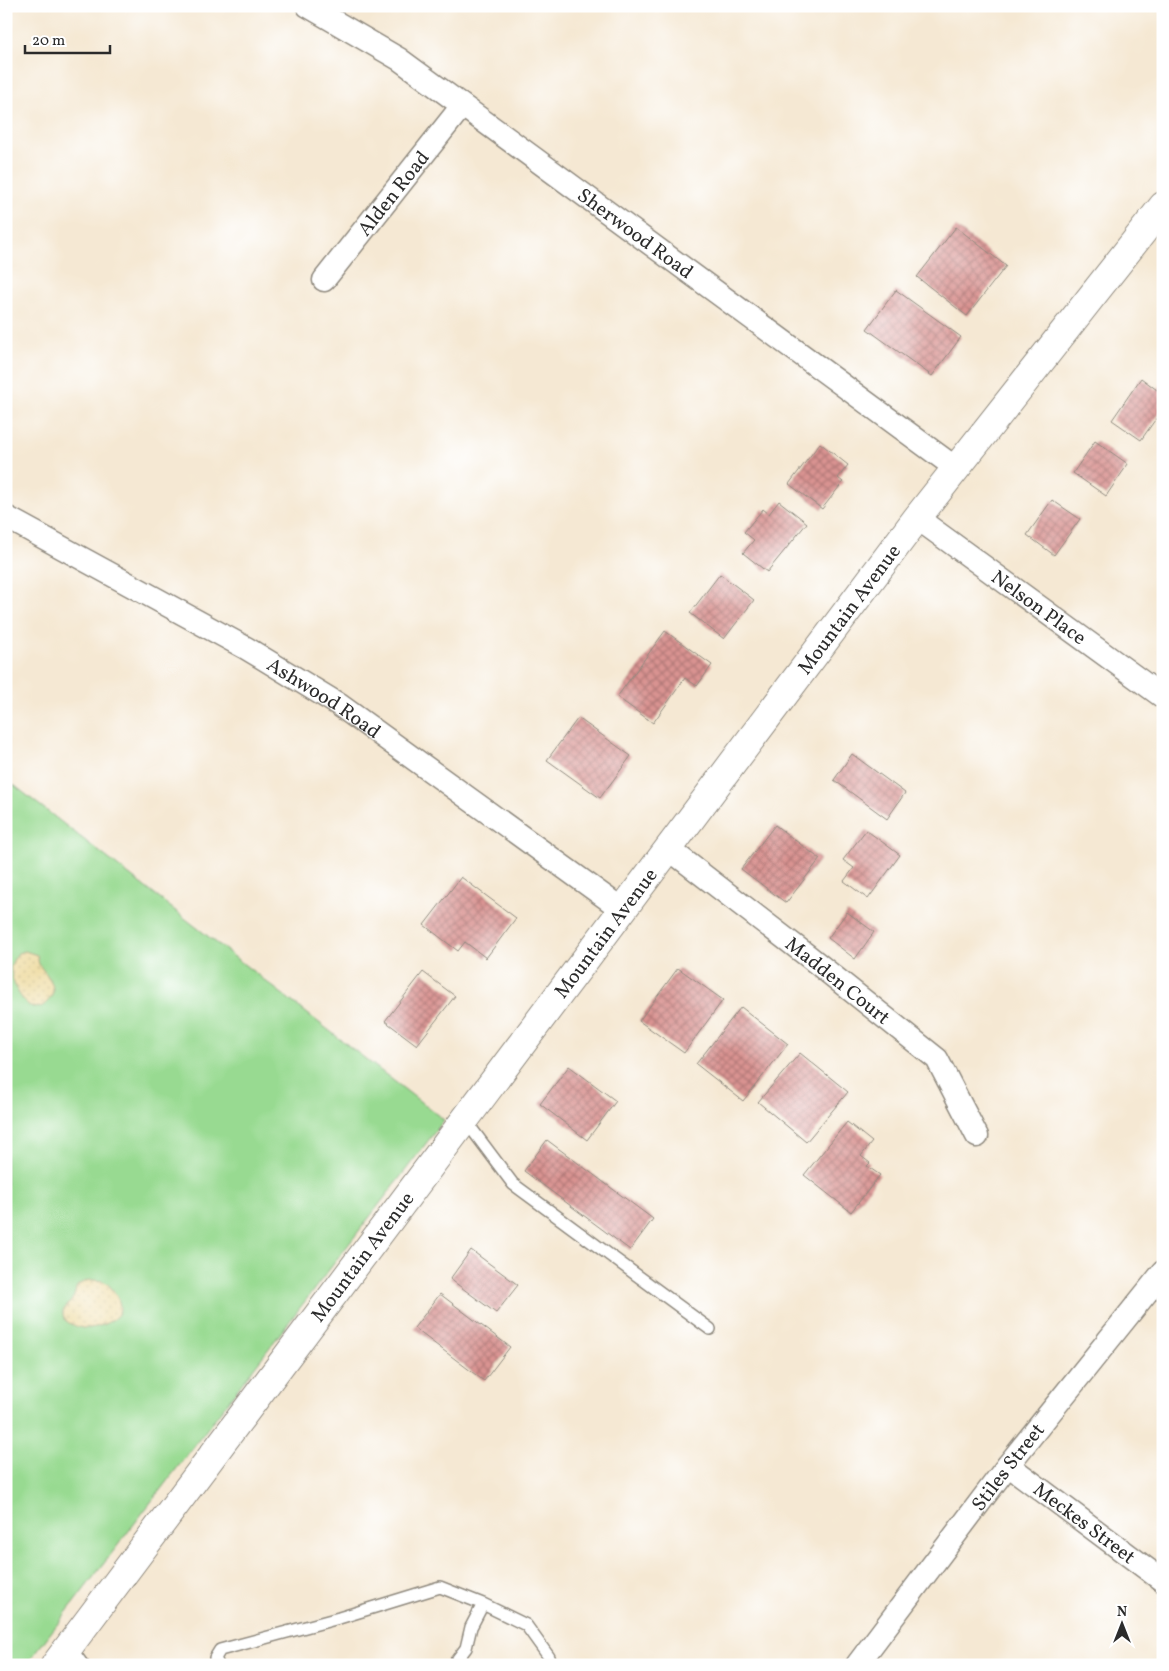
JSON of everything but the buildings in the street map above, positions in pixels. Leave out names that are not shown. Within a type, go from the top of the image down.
[{"type":"street","name":"Sherwood Road","points":[[308,6],[399,59],[957,469]]},
{"type":"street","name":"Alden Road","points":[[324,280],[462,106]]},
{"type":"street","name":"Mountain Avenue","points":[[69,1658],[465,1120],[917,518],[1163,206]]},
{"type":"street","name":"Ashwood Road","points":[[6,517],[246,648],[338,704],[623,910]]},
{"type":"street","name":"Nelson Place","points":[[917,518],[1163,697]]},
{"type":"street","name":"Madden Court","points":[[668,849],[808,956],[937,1059],[977,1136]]},
{"type":"street","name":"Stiles Street","points":[[857,1665],[1008,1465],[1163,1272]]},
{"type":"street","name":"Meckes Street","points":[[1008,1465],[1163,1581]]},
{"type":"lane","points":[[465,1120],[513,1184],[710,1329]]},
{"type":"lane","points":[[218,1665],[216,1658],[220,1650],[340,1618],[440,1587],[483,1604],[526,1625],[549,1657],[551,1665]]},
{"type":"lane","points":[[453,1665],[466,1648],[471,1627],[483,1604]]},
{"type":"green space","points":[[6,779],[444,1120],[26,1665],[6,1665]]},
{"type":"sand","points":[[25,951],[37,955],[39,965],[48,976],[52,985],[52,996],[40,1007],[27,1004],[13,981],[11,966],[18,953]]},
{"type":"sand","points":[[89,1280],[108,1284],[118,1298],[120,1309],[116,1317],[107,1323],[92,1328],[82,1328],[66,1321],[63,1311],[74,1297],[77,1287]]}]
